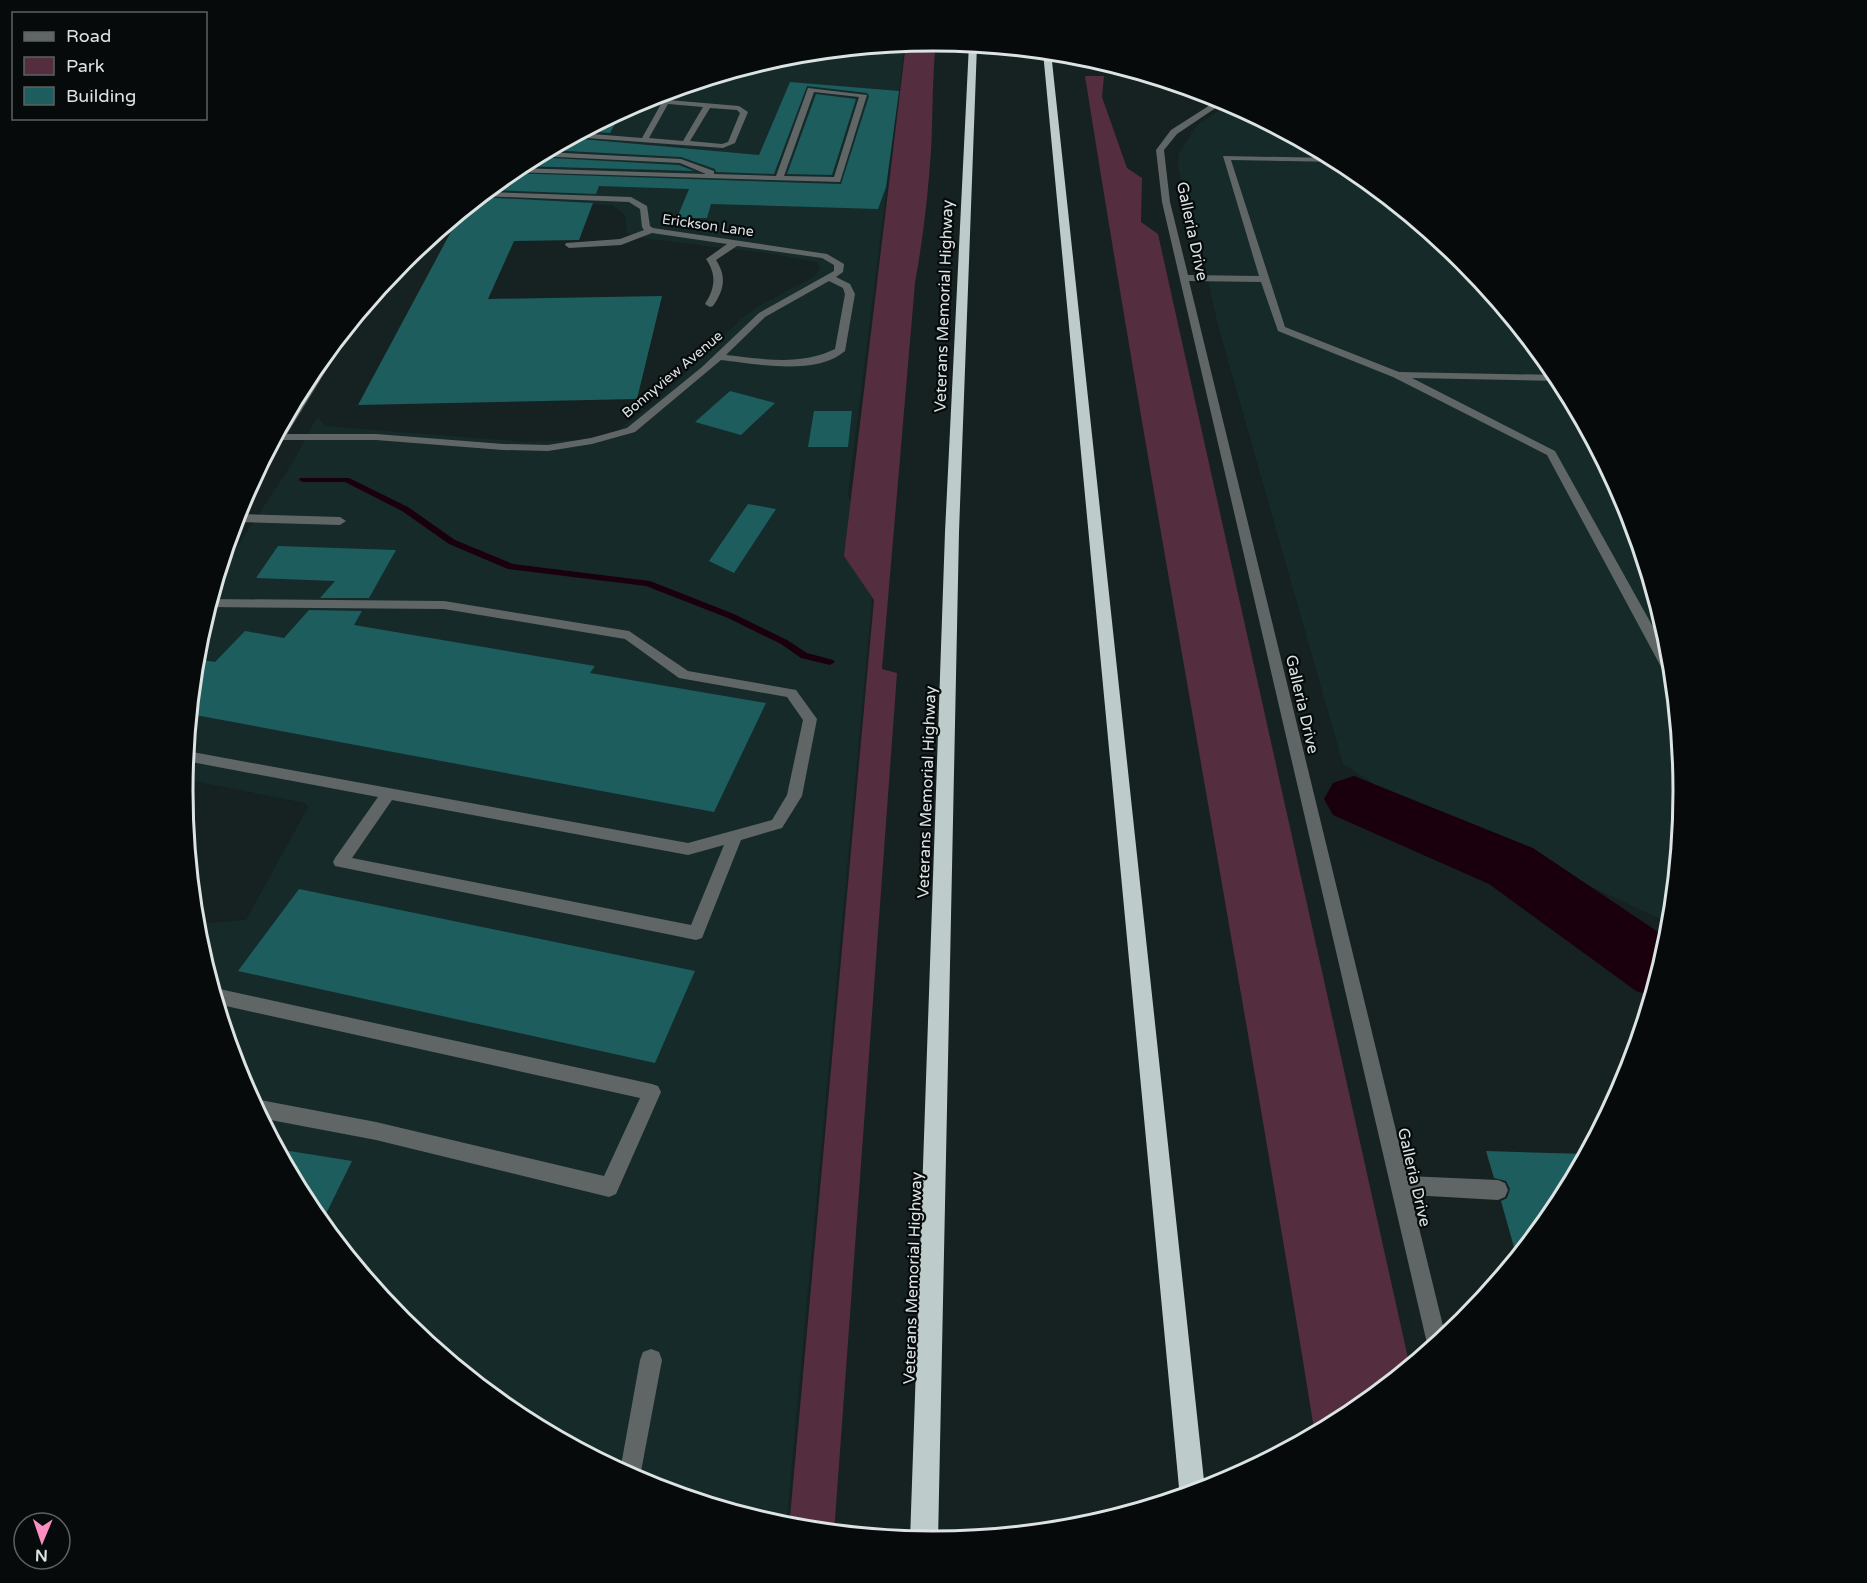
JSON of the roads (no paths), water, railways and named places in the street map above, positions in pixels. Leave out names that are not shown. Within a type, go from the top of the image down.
[{"type":"highway","name":"Veterans Memorial Highway","points":[[924,1532],[952,532],[973,53]]},
{"type":"highway","points":[[1048,60],[1191,1486]]},
{"type":"street","points":[[531,171],[778,179],[837,180],[863,95],[812,90],[778,179]]},
{"type":"street","points":[[589,136],[723,146],[731,143],[744,112],[739,108],[666,102],[644,140]]},
{"type":"street","points":[[685,143],[707,106]]},
{"type":"street","name":"Galleria Drive","points":[[1214,106],[1174,132],[1160,150],[1166,202],[1435,1336]]},
{"type":"street","points":[[555,155],[681,161],[722,177]]},
{"type":"street","points":[[1319,160],[1226,158],[1281,329],[1397,375],[1551,453],[1661,655]]},
{"type":"street","name":"Erickson Lane","points":[[496,195],[631,200],[644,208],[646,227],[651,230],[824,256],[839,264]]},
{"type":"street","points":[[568,245],[621,242],[651,230]]},
{"type":"street","points":[[710,304],[719,290],[720,279],[717,267],[711,259],[736,242]]},
{"type":"street","name":"Bonnyview Avenue","points":[[283,437],[376,437],[514,447],[548,447],[592,441],[631,429],[718,357],[762,315],[830,278],[838,272],[839,264]]},
{"type":"street","points":[[718,357],[803,363],[825,360],[840,351],[850,294],[847,286],[830,278]]},
{"type":"street","points":[[1184,278],[1265,279]]},
{"type":"street","points":[[1397,375],[1547,378]]},
{"type":"street","points":[[245,518],[340,521]]},
{"type":"street","points":[[194,758],[688,849],[777,824],[794,796],[810,718],[791,693],[684,675],[629,635],[444,605],[217,603]]},
{"type":"street","points":[[388,794],[341,861],[696,933],[735,836]]},
{"type":"street","points":[[222,998],[652,1092],[609,1187],[376,1131],[265,1110]]},
{"type":"street","points":[[1399,1185],[1498,1190]]},
{"type":"street","points":[[632,1468],[651,1360]]},
{"type":"waterway","points":[[303,480],[346,480],[405,509],[452,542],[511,567],[647,583],[731,616],[784,642],[804,656],[830,662]]},
{"type":"waterway","points":[[1354,799],[1511,866],[1653,965]]}]
